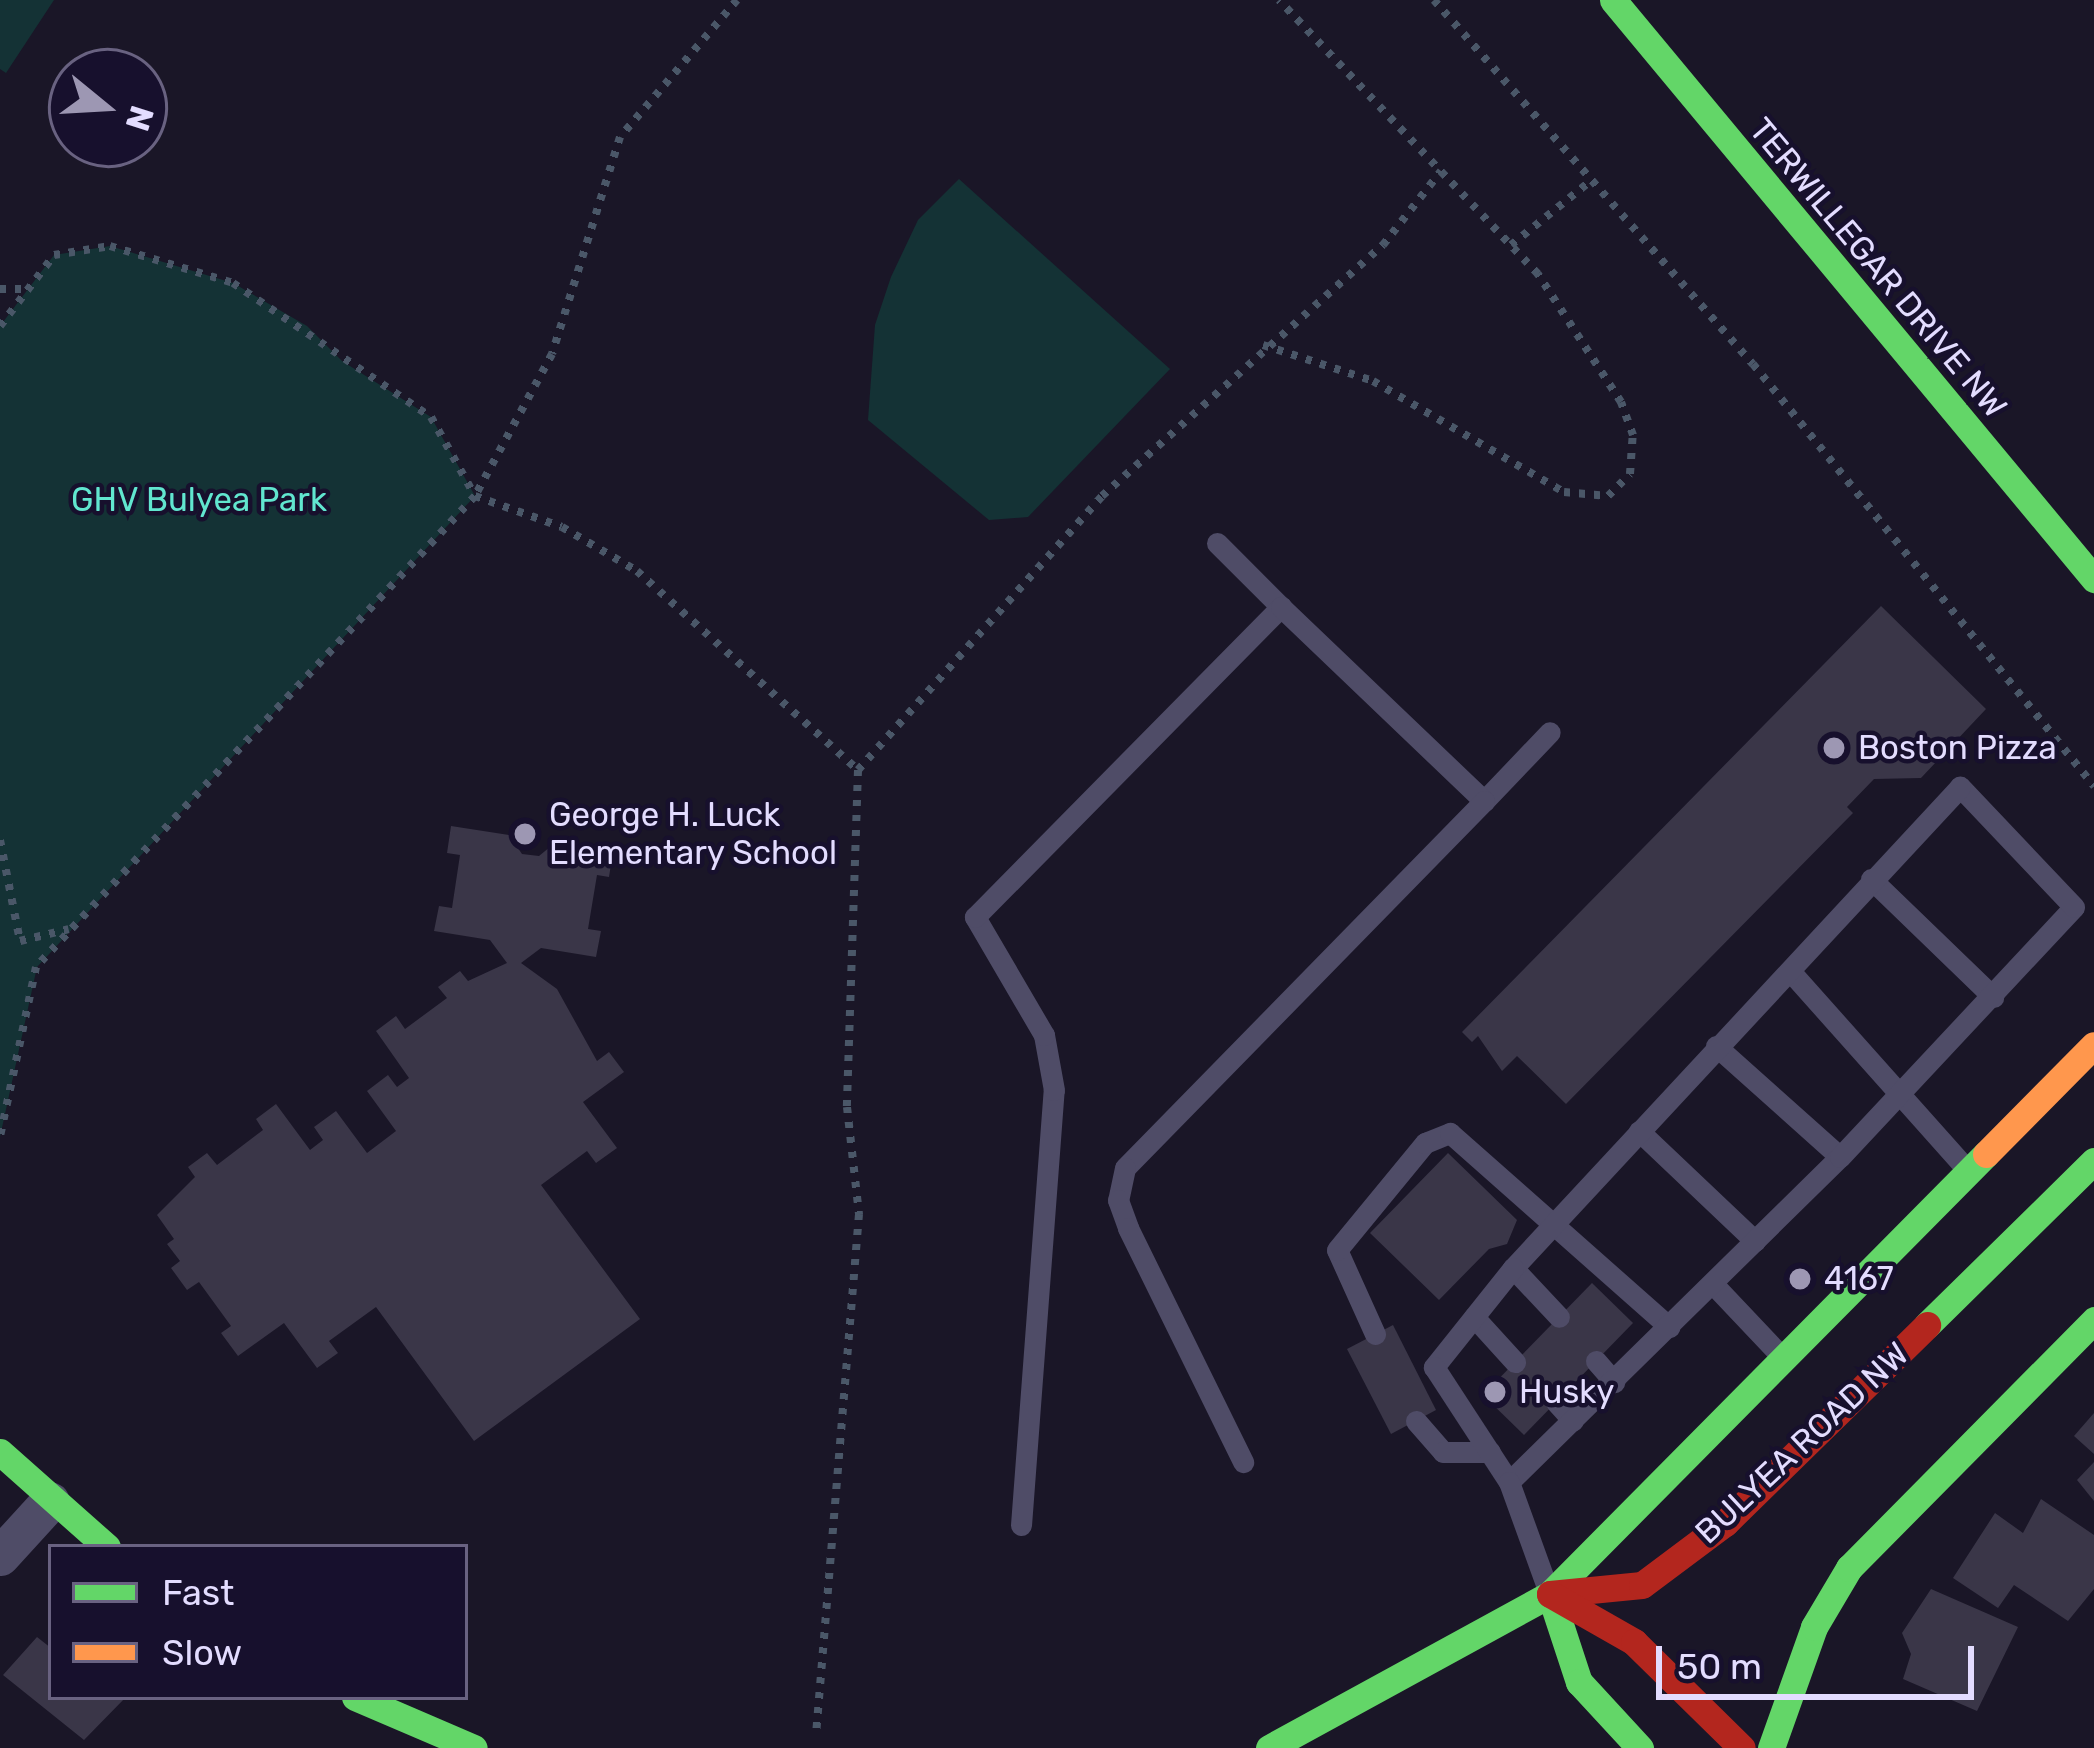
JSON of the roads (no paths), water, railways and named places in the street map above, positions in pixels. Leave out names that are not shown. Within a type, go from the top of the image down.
[{"type":"street","name":"TERWILLEGAR DRIVE NW","points":[[1612,0],[2094,579]]},
{"type":"street","name":"BULYEA ROAD NW","points":[[1269,1748],[1550,1594],[1784,1360],[1985,1189],[2094,1045]]},
{"type":"street","name":"BULYEA ROAD NW","points":[[1550,1594],[1642,1585],[1725,1523],[2094,1161]]},
{"type":"street","points":[[1985,1189],[2022,1229]]},
{"type":"street","points":[[1772,1748],[1814,1627],[1849,1568],[2094,1320]]},
{"type":"street","points":[[0,1452],[102,1544]]},
{"type":"street","points":[[0,1556],[50,1501]]},
{"type":"street","points":[[1550,1594],[1579,1682],[1640,1748]]},
{"type":"street","points":[[1550,1594],[1634,1642],[1742,1748]]},
{"type":"street","points":[[362,1700],[466,1747]]},
{"type":"lane","points":[[1217,542],[1484,801]]},
{"type":"lane","points":[[1021,1525],[1054,1090],[1044,1036],[975,917],[1281,607]]},
{"type":"lane","points":[[1243,1462],[1128,1228],[1118,1200],[1125,1168],[1550,732]]},
{"type":"lane","points":[[1509,1482],[1903,1093],[2074,907],[1960,787],[1557,1220],[1434,1367],[1509,1482],[1550,1594]]},
{"type":"lane","points":[[1871,879],[1993,997]]},
{"type":"lane","points":[[1790,970],[1985,1189]]},
{"type":"lane","points":[[1716,1046],[1840,1157]]},
{"type":"lane","points":[[1639,1130],[1755,1241]]},
{"type":"lane","points":[[1375,1334],[1337,1250],[1425,1143],[1464,1137],[1669,1327]]},
{"type":"lane","points":[[1514,1268],[1559,1317]]},
{"type":"lane","points":[[1712,1284],[1784,1360]]},
{"type":"lane","points":[[1474,1317],[1515,1362]]},
{"type":"lane","points":[[1595,1361],[1614,1382]]},
{"type":"lane","points":[[1556,1402],[1573,1420]]},
{"type":"lane","points":[[1415,1420],[1443,1452],[1490,1452]]},
{"type":"place","name":"Boston Pizza","points":[[1834,748]]},
{"type":"place","name":"George H. Luck Elementary School","points":[[525,834]]},
{"type":"place","name":"4167","points":[[1800,1279]]},
{"type":"place","name":"Husky","points":[[1495,1392]]},
{"type":"park label","name":"GHV Bulyea Park","points":[[199,500]]}]
